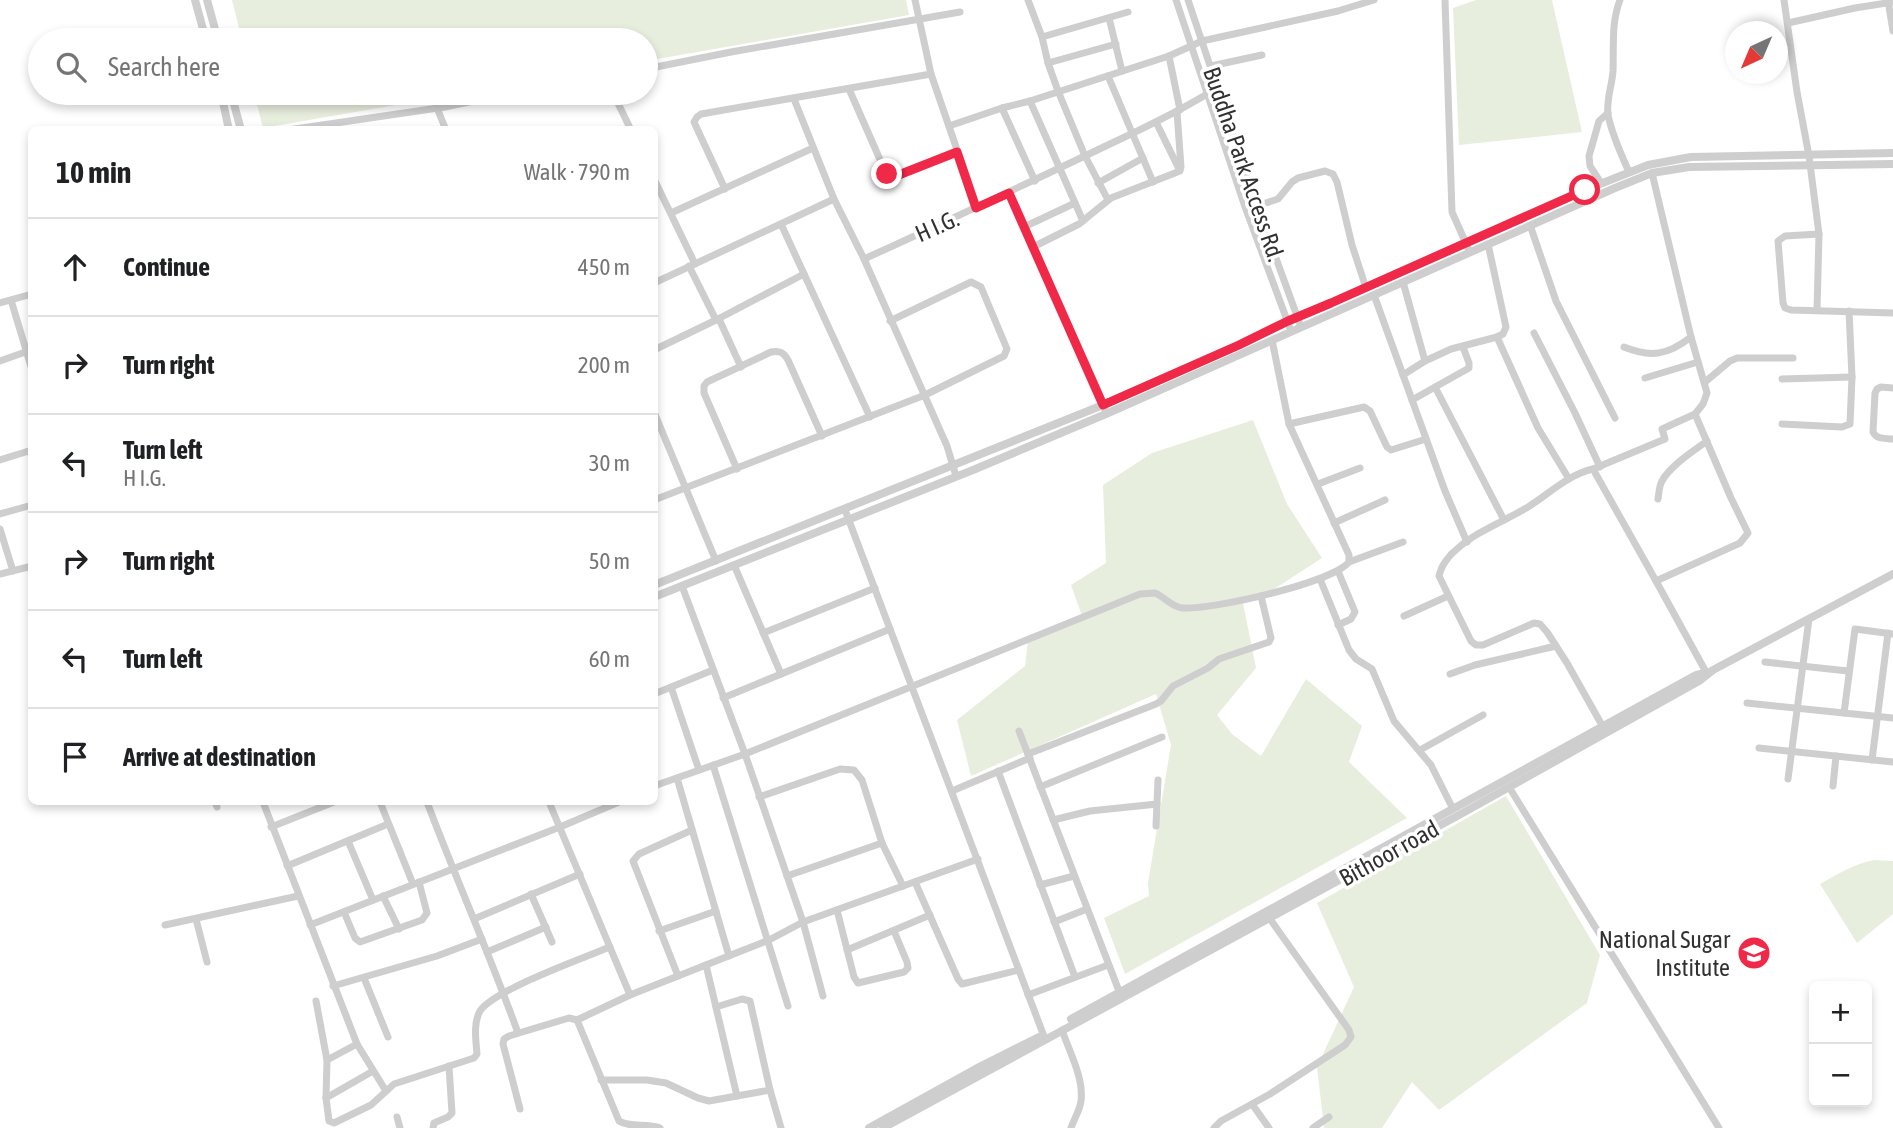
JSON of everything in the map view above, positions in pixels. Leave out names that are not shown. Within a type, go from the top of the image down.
[{"type":"street","points":[[195,0],[203,28]]},
{"type":"street","points":[[207,0],[215,28]]},
{"type":"street","points":[[915,0],[931,74],[976,208]]},
{"type":"street","points":[[1028,0],[1058,92],[1085,156],[1108,200]]},
{"type":"street","name":"Buddha Park Access Rd.","points":[[1176,0],[1244,204],[1292,331]]},
{"type":"street","name":"Buddha Park Access Rd.","points":[[1188,0],[1301,327]]},
{"type":"street","points":[[949,126],[1169,56],[1202,41],[1312,18],[1374,0]]},
{"type":"street","points":[[1445,0],[1452,212],[1470,252]]},
{"type":"street","points":[[1620,0],[1614,27],[1608,113],[1629,172]]},
{"type":"street","points":[[1784,0],[1788,21]]},
{"type":"street","points":[[1817,310],[1819,234],[1788,23],[1890,2],[1893,31]]},
{"type":"street","points":[[658,67],[960,12]]},
{"type":"street","points":[[1042,37],[1128,12]]},
{"type":"street","points":[[1110,18],[1122,71]]},
{"type":"street","points":[[1048,63],[1116,44]]},
{"type":"street","points":[[1211,66],[1262,55]]},
{"type":"street","points":[[1169,56],[1179,111],[1180,171]]},
{"type":"street","points":[[725,189],[694,122],[701,114],[931,74]]},
{"type":"street","points":[[1108,76],[1153,182]]},
{"type":"street","points":[[849,89],[885,171],[890,176],[957,152]]},
{"type":"street","name":"H I.G.","points":[[864,259],[1060,169],[1179,111],[1207,94]]},
{"type":"street","points":[[794,99],[834,199],[864,259],[947,446],[956,476]]},
{"type":"street","points":[[1030,100],[1083,221]]},
{"type":"street","points":[[224,105],[228,126]]},
{"type":"street","points":[[234,105],[239,126]]},
{"type":"street","points":[[315,126],[452,105]]},
{"type":"street","points":[[618,105],[628,126]]},
{"type":"street","points":[[437,108],[444,126]]},
{"type":"street","points":[[1002,108],[1035,181]]},
{"type":"street","points":[[1601,183],[1590,166],[1589,156],[1599,121],[1608,113]]},
{"type":"street","points":[[1156,122],[1180,171]]},
{"type":"street","points":[[671,213],[813,148]]},
{"type":"street","points":[[658,595],[956,476],[1651,173],[1689,167],[1893,153]]},
{"type":"street","points":[[658,583],[954,465],[1104,410],[1288,321],[1648,164],[1691,157],[1893,164]]},
{"type":"street","points":[[1098,183],[1143,159]]},
{"type":"street","points":[[1033,247],[1083,221],[1122,192],[1180,171]]},
{"type":"street","points":[[1257,206],[1278,199],[1298,178],[1325,171],[1333,174],[1338,182],[1352,245],[1366,288]]},
{"type":"street","points":[[1603,727],[1543,626],[1537,622],[1483,645],[1476,645],[1448,596],[1440,571],[1452,554],[1467,542],[1526,508],[1581,471],[1597,468],[1665,439],[1662,429],[1695,414],[1706,398],[1705,382],[1691,337],[1651,173]]},
{"type":"street","points":[[658,187],[741,366]]},
{"type":"street","points":[[1009,193],[1104,410]]},
{"type":"street","points":[[658,281],[834,199]]},
{"type":"street","points":[[1024,227],[1075,203]]},
{"type":"street","points":[[781,224],[870,418]]},
{"type":"street","points":[[1530,225],[1556,300],[1615,418]]},
{"type":"street","points":[[1819,234],[1782,237],[1778,243],[1784,306],[1788,310],[1893,313]]},
{"type":"street","points":[[1403,375],[1451,349],[1497,337],[1505,332],[1488,244]]},
{"type":"street","points":[[658,348],[804,274]]},
{"type":"street","points":[[658,498],[870,418],[925,395],[1007,353],[981,287],[971,282],[890,321]]},
{"type":"street","points":[[1403,282],[1425,361]]},
{"type":"street","points":[[0,303],[28,294]]},
{"type":"street","points":[[1374,295],[1445,491],[1467,542]]},
{"type":"street","points":[[11,300],[28,348]]},
{"type":"street","points":[[1783,425],[1842,427],[1851,421],[1849,311]]},
{"type":"street","points":[[869,1128],[981,1066],[1044,1037],[1119,991],[1696,675],[1710,671],[1656,581],[1597,468],[1575,413],[1534,333]]},
{"type":"street","points":[[1497,337],[1538,428],[1569,479]]},
{"type":"street","points":[[1624,347],[1644,354],[1666,352],[1691,337]]},
{"type":"street","points":[[1272,340],[1289,424],[1349,555],[1349,562]]},
{"type":"street","points":[[1412,400],[1470,367],[1463,347]]},
{"type":"street","points":[[0,361],[28,351]]},
{"type":"street","points":[[737,469],[703,389],[708,382],[771,352],[779,351],[789,360],[822,436]]},
{"type":"street","points":[[1705,382],[1737,358],[1793,358]]},
{"type":"street","points":[[1645,377],[1698,362]]},
{"type":"street","points":[[1782,379],[1852,377]]},
{"type":"street","points":[[1435,387],[1504,520]]},
{"type":"street","points":[[1893,388],[1881,387],[1875,393],[1873,432],[1880,438],[1893,439]]},
{"type":"street","points":[[1289,424],[1364,407],[1370,411],[1391,450],[1426,439]]},
{"type":"street","points":[[1656,581],[1740,543],[1748,533],[1695,414]]},
{"type":"street","points":[[658,422],[716,561]]},
{"type":"street","points":[[1658,499],[1665,477],[1686,456],[1707,441]]},
{"type":"street","points":[[0,460],[28,451]]},
{"type":"street","points":[[1318,484],[1360,468]]},
{"type":"street","points":[[1334,523],[1385,500]]},
{"type":"street","points":[[0,514],[28,506]]},
{"type":"street","points":[[845,510],[1044,1037]]},
{"type":"street","points":[[0,528],[13,571]]},
{"type":"street","points":[[658,785],[745,754],[1149,592],[1184,608],[1261,596],[1320,579],[1338,571],[1349,562],[1403,542]]},
{"type":"street","points":[[734,565],[781,674]]},
{"type":"street","points":[[0,574],[28,567]]},
{"type":"street","points":[[1338,571],[1355,612],[1351,619],[1338,625]]},
{"type":"street","name":"Bithoor road","points":[[883,1128],[1044,1037],[1062,1030],[1270,919],[1509,787],[1699,681],[1710,671],[1893,574]]},
{"type":"street","points":[[1320,579],[1353,656],[1372,669],[1391,715],[1431,765],[1453,809]]},
{"type":"street","points":[[682,586],[745,754],[803,922],[823,996]]},
{"type":"street","points":[[763,633],[875,588]]},
{"type":"street","points":[[952,791],[1156,704],[1173,686],[1208,668],[1219,659],[1270,641],[1261,596]]},
{"type":"street","points":[[1404,616],[1448,596]]},
{"type":"street","points":[[1788,779],[1809,620]]},
{"type":"street","points":[[723,698],[890,629]]},
{"type":"street","points":[[1844,713],[1854,629],[1891,634],[1876,716],[1872,760]]},
{"type":"street","points":[[1450,674],[1475,665],[1556,646]]},
{"type":"street","points":[[1765,662],[1849,671]]},
{"type":"street","points":[[658,692],[713,670]]},
{"type":"street","points":[[671,687],[699,770]]},
{"type":"street","points":[[1747,703],[1893,718]]},
{"type":"street","points":[[1420,750],[1483,715]]},
{"type":"street","points":[[1019,731],[1119,991]]},
{"type":"street","points":[[1041,787],[1162,737]]},
{"type":"street","points":[[1759,748],[1893,762]]},
{"type":"street","points":[[1833,786],[1836,756]]},
{"type":"street","points":[[713,765],[788,1006]]},
{"type":"street","points":[[760,797],[840,769],[854,770],[862,780],[882,843],[903,886]]},
{"type":"street","points":[[998,771],[1075,977]]},
{"type":"street","points":[[677,778],[729,956]]},
{"type":"street","points":[[1156,826],[1158,780]]},
{"type":"street","points":[[1509,787],[1719,1128]]},
{"type":"street","points":[[1053,820],[1090,811],[1157,804]]},
{"type":"street","points":[[264,805],[356,1044],[386,1091]]},
{"type":"street","points":[[271,827],[326,805]]},
{"type":"street","points":[[344,912],[358,942],[399,929],[426,916],[416,883],[381,805]]},
{"type":"street","points":[[427,805],[519,1033]]},
{"type":"street","points":[[550,805],[630,995]]},
{"type":"street","points":[[310,925],[560,827],[601,805]]},
{"type":"street","points":[[287,866],[388,824]]},
{"type":"street","points":[[678,976],[633,861],[639,854],[692,830]]},
{"type":"street","points":[[348,841],[373,900]]},
{"type":"street","points":[[787,876],[882,843]]},
{"type":"street","points":[[520,1109],[503,1044],[506,1037],[569,1018],[577,1020],[630,995],[769,940],[803,922],[978,859]]},
{"type":"street","points":[[474,919],[580,874]]},
{"type":"street","points":[[1040,886],[1074,876]]},
{"type":"street","points":[[915,882],[962,984],[1019,970]]},
{"type":"street","points":[[531,894],[552,942]]},
{"type":"street","points":[[165,925],[298,896]]},
{"type":"street","points":[[383,896],[399,929]]},
{"type":"street","points":[[1054,922],[1087,909]]},
{"type":"street","points":[[659,931],[716,911]]},
{"type":"street","points":[[837,911],[854,977],[858,982],[904,972],[908,968],[894,931]]},
{"type":"street","points":[[847,950],[930,915]]},
{"type":"street","points":[[196,919],[207,962]]},
{"type":"street","points":[[1214,1128],[1221,1121],[1345,1045],[1350,1037],[1349,1030],[1270,919]]},
{"type":"street","points":[[487,952],[546,927]]},
{"type":"street","points":[[333,986],[437,956],[482,939]]},
{"type":"street","points":[[316,1001],[327,1060],[326,1098],[329,1121],[334,1124],[371,1105],[399,1082],[476,1056],[476,1023],[478,1014],[486,1004],[504,992],[610,947]]},
{"type":"street","points":[[706,965],[737,1096]]},
{"type":"street","points":[[1028,995],[1108,965]]},
{"type":"street","points":[[364,978],[388,1037]]},
{"type":"street","points":[[716,1007],[742,999],[750,1001],[781,1128]]},
{"type":"street","points":[[577,1020],[620,1126],[652,1125],[660,1128]]},
{"type":"street","points":[[1062,1030],[1077,1073],[1081,1097],[1071,1128]]},
{"type":"street","points":[[327,1060],[356,1044]]},
{"type":"street","points":[[433,1128],[434,1123],[448,1118],[452,1113],[449,1066]]},
{"type":"street","points":[[326,1098],[373,1071]]},
{"type":"street","points":[[601,1080],[647,1080],[666,1083],[709,1101],[770,1090]]},
{"type":"street","points":[[1252,1104],[1269,1128]]},
{"type":"street","points":[[397,1117],[400,1128]]},
{"type":"street","points":[[1313,1128],[1328,1117]]},
{"type":"green space","points":[[232,0],[906,0],[909,15],[658,59],[658,28],[239,28]]},
{"type":"green space","points":[[1476,0],[1552,0],[1582,132],[1459,145],[1453,8]]},
{"type":"green space","points":[[257,105],[396,105],[275,126],[262,126]]},
{"type":"green space","points":[[1253,420],[1287,504],[1322,558],[1265,595],[1243,603],[1256,668],[1217,715],[1232,734],[1261,756],[1306,679],[1362,726],[1349,762],[1407,818],[1125,974],[1104,918],[1149,896],[1148,883],[1171,745],[1156,694],[971,776],[957,720],[1025,666],[1028,641],[1082,616],[1071,585],[1106,563],[1103,485],[1152,453]]},
{"type":"green space","points":[[1506,796],[1600,955],[1587,1003],[1439,1110],[1412,1082],[1382,1128],[1324,1128],[1317,1067],[1354,987],[1317,903]]},
{"type":"green space","points":[[1874,860],[1893,861],[1893,914],[1857,943],[1820,884],[1853,867]]},
{"type":"place","name":"National Sugar Institute","points":[[1754,953]]},
{"type":"route","points":[[887,174],[896,176],[957,152],[976,208],[1009,193],[1103,405],[1585,190]]}]
